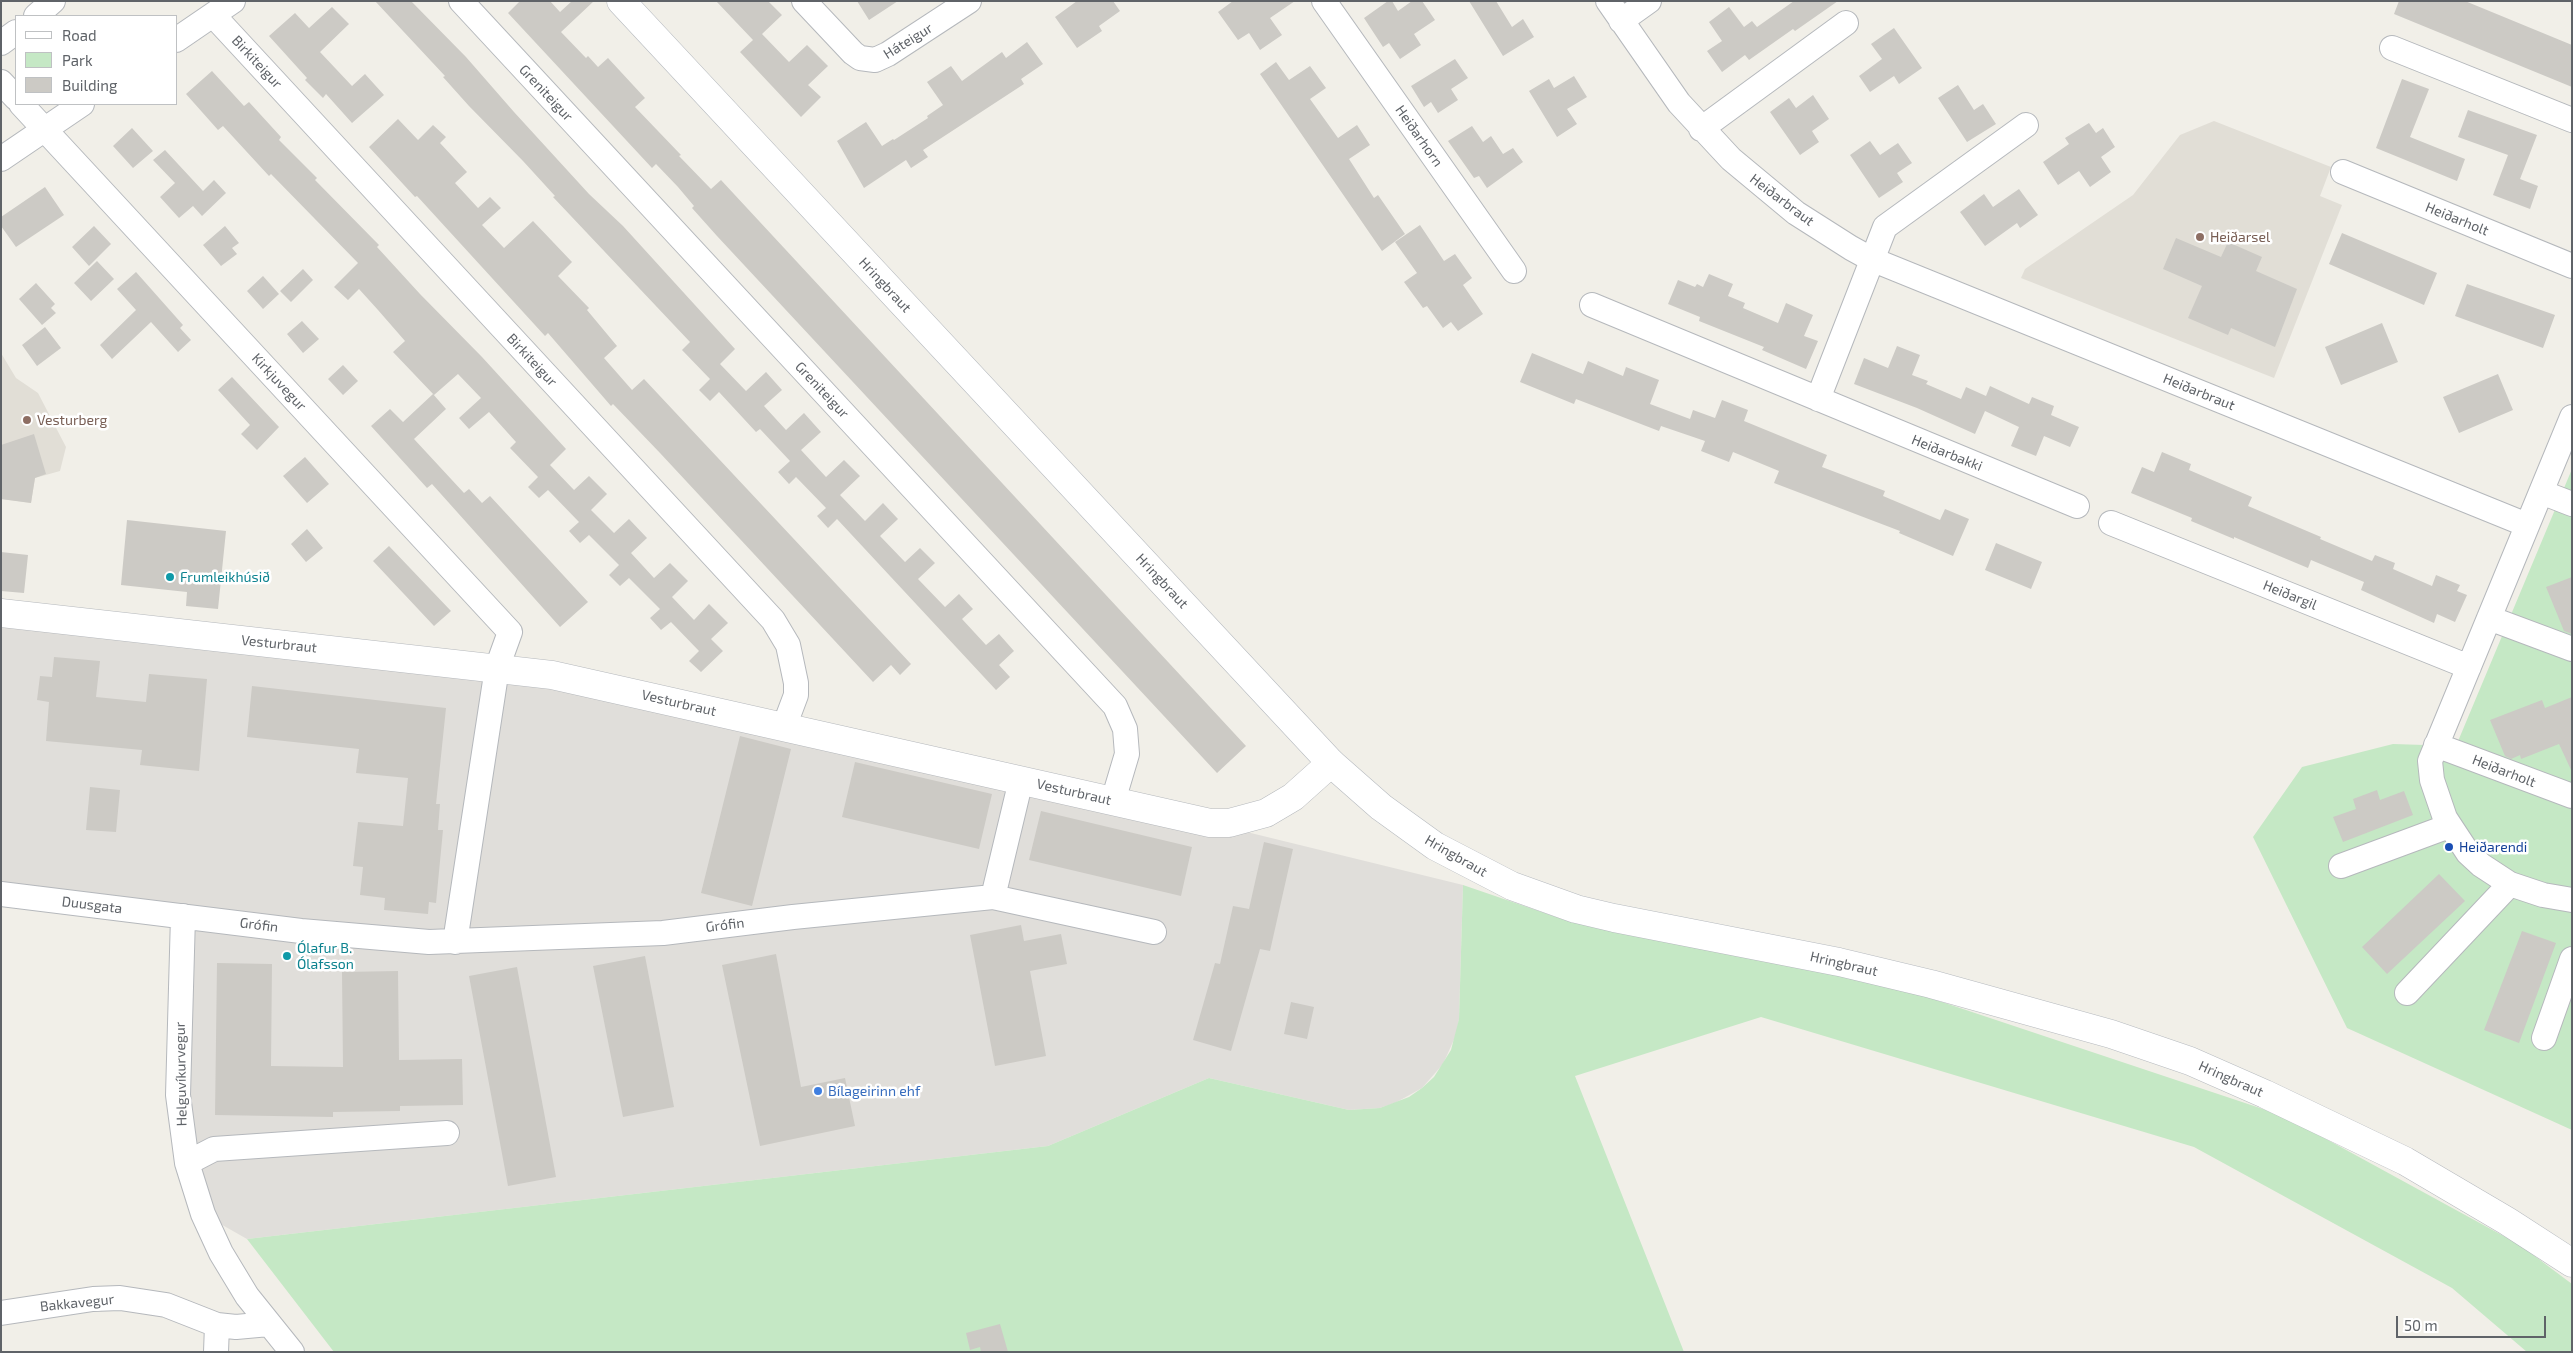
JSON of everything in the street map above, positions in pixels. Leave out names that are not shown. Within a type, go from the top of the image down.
[{"type":"main road","name":"Hringbraut","points":[[621,1],[1331,763],[1380,807],[1407,827],[1460,861],[1512,886],[1576,908],[1614,918],[1755,944],[1931,984],[2111,1034],[2190,1061],[2265,1094],[2404,1161],[2507,1220],[2572,1264]]},
{"type":"main road","name":"Vesturbraut","points":[[1,613],[552,674],[1210,823],[1229,823],[1248,819],[1280,806],[1331,763]]},
{"type":"street","points":[[37,15],[53,1]]},
{"type":"street","points":[[178,39],[233,1]]},
{"type":"street","name":"Greniteigur","points":[[461,1],[1115,706],[1125,729],[1127,754],[1113,801]]},
{"type":"street","name":"Háteigur","points":[[804,1],[853,53],[860,58],[875,60],[888,54],[969,1]]},
{"type":"street","name":"Heiðarhorn","points":[[1324,1],[1514,270]]},
{"type":"street","name":"Heiðarbraut","points":[[1608,1],[1658,76],[1701,129],[1731,159],[1782,203],[1831,236],[1871,259],[2527,525]]},
{"type":"street","points":[[1621,21],[1649,1]]},
{"type":"street","name":"Birkiteigur","points":[[213,15],[773,620],[788,645],[796,682],[796,695],[784,727]]},
{"type":"street","points":[[1701,129],[1846,23]]},
{"type":"street","points":[[1,43],[15,33]]},
{"type":"street","points":[[2392,48],[2572,120]]},
{"type":"street","points":[[1,82],[15,97]]},
{"type":"street","name":"Kirkjuvegur","points":[[22,105],[510,632],[497,668]]},
{"type":"street","points":[[1,159],[81,105]]},
{"type":"street","points":[[1818,399],[1885,227],[2026,125]]},
{"type":"street","name":"Heiðarholt","points":[[2343,172],[2572,266]]},
{"type":"street","name":"Heiðarbakki","points":[[1592,305],[2077,506]]},
{"type":"street","points":[[2572,417],[2433,753],[2437,800],[2449,826],[2468,853],[2481,865],[2510,884],[2543,895],[2572,900]]},
{"type":"street","points":[[2541,492],[2572,504]]},
{"type":"street","name":"Heiðargil","points":[[2111,523],[2469,667]]},
{"type":"street","points":[[2489,618],[2572,649]]},
{"type":"street","points":[[455,942],[497,668]]},
{"type":"street","name":"Heiðarholt","points":[[2433,753],[2572,796]]},
{"type":"street","points":[[993,897],[1021,780]]},
{"type":"street","points":[[2341,866],[2449,826]]},
{"type":"street","points":[[2407,993],[2510,884]]},
{"type":"street","name":"Duusgata","points":[[1,894],[183,916]]},
{"type":"street","name":"Grófin","points":[[183,916],[302,931],[429,942],[455,942],[663,933],[793,917],[993,897],[1154,932]]},
{"type":"street","name":"Helguvíkurvegur","points":[[183,916],[178,1095],[187,1163],[203,1214],[220,1252],[247,1296],[292,1352]]},
{"type":"street","points":[[2544,1038],[2572,959]]},
{"type":"street","points":[[187,1163],[214,1149],[447,1133]]},
{"type":"street","name":"Bakkavegur","points":[[1,1313],[93,1299],[120,1298],[166,1305],[218,1325],[236,1327],[269,1324]]},
{"type":"street","points":[[216,1352],[218,1325]]},
{"type":"shaded area","name":"Heiðarsel","points":[[2214,121],[2331,167],[2320,196],[2342,205],[2274,378],[2021,278],[2025,269],[2133,195],[2180,135]]},
{"type":"shaded area","name":"Vesturberg","points":[[1,353],[16,378],[38,393],[66,447],[60,471],[35,478],[31,503],[1,499]]},
{"type":"shaded area","points":[[1,614],[460,664],[1210,823],[1463,885],[1459,1019],[1456,1035],[1443,1064],[1422,1088],[1395,1103],[1380,1108],[1349,1110],[1209,1078],[1048,1146],[247,1239],[203,1214],[187,1163],[183,916],[1,892]]},
{"type":"green space","points":[[2572,469],[2572,1130],[2347,1028],[2253,837],[2302,767],[2393,744],[2456,746]]},
{"type":"green space","points":[[1463,885],[1565,920],[1897,987],[2284,1116],[2520,1245],[2572,1284],[2572,1352],[2527,1352],[2452,1288],[2194,1147],[1761,1017],[1575,1076],[1684,1352],[334,1352],[247,1239],[1048,1146],[1209,1078],[1349,1110],[1380,1108],[1409,1097],[1422,1088],[1434,1077],[1451,1050],[1459,1019]]},
{"type":"building","points":[[375,1],[411,1],[466,57],[589,194],[623,226],[735,349],[720,364],[746,391],[766,372],[782,390],[764,406],[786,430],[804,413],[821,432],[801,450],[826,477],[844,460],[860,476],[840,495],[865,521],[883,503],[898,519],[880,536],[905,562],[920,548],[935,563],[918,579],[945,607],[959,594],[973,609],[962,619],[986,645],[999,634],[1014,651],[999,665],[1010,677],[996,690],[837,519],[828,528],[817,516],[826,508],[796,477],[789,484],[778,472],[790,461],[760,429],[756,432],[719,392],[710,401],[699,390],[710,379],[682,350],[690,342],[553,197],[555,196],[469,106],[443,77],[445,76]]},
{"type":"building","points":[[520,1],[550,1],[560,12],[572,1],[594,1],[561,32],[586,58],[588,56],[598,67],[608,58],[645,98],[635,107],[681,155],[679,156],[711,189],[721,180],[1246,746],[1217,773],[717,236],[692,208],[694,206],[678,187],[656,164],[652,168],[508,13]]},
{"type":"building","points":[[716,1],[768,1],[782,15],[762,34],[789,62],[807,45],[828,66],[808,85],[821,97],[801,117],[740,52],[753,40]]},
{"type":"building","points":[[857,1],[898,1],[869,20]]},
{"type":"building","points":[[1077,1],[1113,1],[1120,11],[1099,26],[1102,31],[1077,48],[1055,17]]},
{"type":"building","points":[[1233,1],[1295,1],[1270,18],[1282,35],[1260,50],[1249,33],[1238,40],[1218,12]]},
{"type":"building","points":[[1388,1],[1392,1],[1398,11],[1412,1],[1422,1],[1435,20],[1414,34],[1421,45],[1400,59],[1389,43],[1383,47],[1364,18]]},
{"type":"building","points":[[1469,1],[1496,1],[1512,27],[1523,19],[1534,37],[1503,56]]},
{"type":"building","points":[[1794,1],[1838,1],[1795,31],[1793,29],[1749,60],[1745,55],[1722,72],[1707,51],[1722,41],[1709,22],[1729,7],[1744,27],[1752,21],[1757,27]]},
{"type":"building","points":[[2399,1],[2465,1],[2572,45],[2572,87],[2394,14]]},
{"type":"building","points":[[332,7],[349,24],[320,52],[352,86],[365,74],[384,95],[352,123],[326,94],[323,98],[305,80],[307,78],[269,36],[295,13],[309,28]]},
{"type":"building","points":[[1894,28],[1922,68],[1899,84],[1894,76],[1870,92],[1859,76],[1882,59],[1871,44]]},
{"type":"building","points":[[1027,42],[1043,64],[1021,79],[1024,84],[923,150],[928,157],[911,168],[906,160],[864,188],[837,141],[866,122],[882,146],[894,140],[928,118],[927,116],[943,105],[927,82],[951,66],[962,81],[1002,52],[1006,58]]},
{"type":"building","points":[[1455,59],[1468,78],[1451,89],[1458,100],[1438,113],[1431,102],[1424,107],[1411,86]]},
{"type":"building","points":[[1276,62],[1289,80],[1310,66],[1326,88],[1310,99],[1338,138],[1357,125],[1370,145],[1349,159],[1374,198],[1378,195],[1405,234],[1382,251],[1260,74]]},
{"type":"building","points":[[212,71],[244,106],[249,102],[281,137],[279,140],[317,178],[315,180],[379,245],[377,247],[420,294],[482,357],[566,449],[550,465],[574,490],[589,476],[607,494],[591,510],[614,533],[629,519],[647,538],[631,553],[654,578],[670,563],[688,581],[672,597],[694,620],[709,604],[728,623],[711,639],[723,651],[701,672],[689,661],[699,651],[671,622],[661,630],[650,618],[660,609],[629,578],[620,586],[609,575],[619,565],[589,535],[580,543],[569,531],[579,522],[548,490],[539,498],[528,487],[538,477],[510,448],[516,442],[489,412],[469,429],[459,418],[481,398],[458,374],[434,395],[393,352],[405,341],[359,289],[348,300],[334,287],[358,263],[271,174],[269,176],[223,126],[218,130],[186,94]]},
{"type":"building","points":[[1574,76],[1587,97],[1567,109],[1577,124],[1557,137],[1529,91],[1549,79],[1554,88]]},
{"type":"building","points":[[2402,79],[2429,89],[2410,137],[2465,159],[2457,181],[2376,148]]},
{"type":"building","points":[[1958,85],[1974,110],[1983,104],[1996,124],[1967,142],[1938,98]]},
{"type":"building","points":[[1813,95],[1829,119],[1812,131],[1819,142],[1800,155],[1770,112],[1789,98],[1796,108]]},
{"type":"building","points":[[2468,110],[2537,135],[2520,179],[2538,186],[2530,209],[2493,195],[2508,155],[2458,137]]},
{"type":"building","points":[[398,119],[418,140],[433,125],[446,137],[440,143],[467,172],[455,183],[478,208],[490,197],[501,208],[482,225],[504,248],[533,221],[572,262],[558,276],[589,308],[587,310],[617,346],[604,358],[632,390],[644,379],[911,664],[900,675],[891,665],[873,682],[660,453],[613,404],[611,406],[548,333],[545,336],[417,196],[415,197],[369,147]]},
{"type":"building","points":[[2089,123],[2096,133],[2103,128],[2115,147],[2101,157],[2111,172],[2090,187],[2079,171],[2058,185],[2043,162],[2069,144],[2065,138]]},
{"type":"building","points":[[1472,126],[1483,142],[1491,136],[1503,154],[1513,148],[1523,162],[1487,188],[1479,176],[1474,178],[1448,141]]},
{"type":"building","points":[[132,128],[153,151],[133,168],[113,146]]},
{"type":"building","points":[[1870,141],[1880,155],[1898,143],[1912,163],[1897,173],[1903,182],[1879,198],[1850,155]]},
{"type":"building","points":[[165,150],[203,191],[214,180],[226,193],[202,216],[193,206],[179,218],[160,197],[175,183],[153,160]]},
{"type":"building","points":[[45,187],[64,215],[16,247],[1,226],[1,217]]},
{"type":"building","points":[[2019,189],[2038,215],[2020,228],[2017,223],[1985,246],[1960,212],[1984,194],[1993,207]]},
{"type":"building","points":[[1420,225],[1444,261],[1455,254],[1472,278],[1463,285],[1483,314],[1458,331],[1451,322],[1443,328],[1427,306],[1423,308],[1404,282],[1417,273],[1395,242]]},
{"type":"building","points":[[94,226],[111,244],[89,266],[72,247]]},
{"type":"building","points":[[225,226],[239,243],[232,248],[237,254],[221,266],[203,245]]},
{"type":"building","points":[[2342,233],[2437,273],[2424,305],[2329,264]]},
{"type":"building","points":[[2176,238],[2221,257],[2228,242],[2262,257],[2256,271],[2297,289],[2275,347],[2231,328],[2228,335],[2188,318],[2202,286],[2163,269]]},
{"type":"building","points":[[97,261],[114,279],[91,301],[74,283]]},
{"type":"building","points":[[303,269],[313,280],[291,302],[280,291]]},
{"type":"building","points":[[136,272],[183,325],[180,328],[191,340],[178,352],[151,322],[112,359],[100,345],[136,310],[117,289]]},
{"type":"building","points":[[1709,274],[1733,284],[1728,296],[1745,303],[1743,308],[1778,323],[1786,303],[1813,315],[1804,336],[1818,341],[1806,369],[1762,350],[1764,347],[1699,321],[1700,317],[1668,304],[1678,280],[1695,287],[1697,284],[1703,287]]},
{"type":"building","points":[[263,276],[279,294],[263,309],[247,291]]},
{"type":"building","points":[[36,283],[55,304],[51,308],[56,313],[42,325],[19,299]]},
{"type":"building","points":[[2467,284],[2555,315],[2543,348],[2455,316]]},
{"type":"building","points":[[302,321],[319,339],[303,353],[287,334]]},
{"type":"building","points":[[2382,323],[2398,362],[2341,385],[2325,347]]},
{"type":"building","points":[[45,327],[61,348],[37,366],[22,345]]},
{"type":"building","points":[[1897,346],[1920,355],[1912,375],[1928,381],[1926,384],[1961,399],[1966,387],[1986,396],[1990,386],[2029,404],[2032,397],[2054,406],[2051,415],[2079,427],[2070,447],[2044,436],[2036,456],[2011,446],[2019,427],[1985,411],[1975,434],[1917,408],[1854,384],[1864,358],[1888,368]]},
{"type":"building","points":[[1532,353],[1583,374],[1588,361],[1623,376],[1626,367],[1659,380],[1650,404],[1690,419],[1693,410],[1715,418],[1722,400],[1748,410],[1744,421],[1827,455],[1822,467],[1885,491],[1883,496],[1940,520],[1945,509],[1969,519],[1953,556],[1899,533],[1900,531],[1774,483],[1779,471],[1733,452],[1729,462],[1701,451],[1705,441],[1661,426],[1659,431],[1576,399],[1574,404],[1520,382]]},
{"type":"building","points":[[343,365],[358,381],[343,395],[328,379]]},
{"type":"building","points":[[2498,374],[2513,410],[2459,433],[2443,397]]},
{"type":"building","points":[[232,377],[279,427],[257,450],[241,434],[250,425],[218,390]]},
{"type":"building","points":[[433,394],[446,409],[414,439],[464,493],[469,489],[482,503],[490,496],[588,602],[560,627],[432,484],[427,488],[371,426],[390,409],[403,422]]},
{"type":"building","points":[[34,434],[46,474],[35,478],[31,503],[1,499],[1,445]]},
{"type":"building","points":[[2162,452],[2191,464],[2189,470],[2252,497],[2248,506],[2321,537],[2320,539],[2372,561],[2375,555],[2395,563],[2393,569],[2432,586],[2436,575],[2460,585],[2457,591],[2467,595],[2455,622],[2437,614],[2434,623],[2361,590],[2364,582],[2311,560],[2308,568],[2191,521],[2192,518],[2131,493],[2142,467],[2154,472]]},
{"type":"building","points":[[305,457],[329,484],[307,503],[283,476]]},
{"type":"building","points":[[127,520],[226,531],[218,609],[186,606],[187,592],[121,585]]},
{"type":"building","points":[[307,529],[323,548],[306,562],[291,544]]},
{"type":"building","points":[[1996,543],[2042,562],[2031,589],[1985,570]]},
{"type":"building","points":[[389,546],[451,611],[434,626],[373,561]]},
{"type":"building","points":[[1,552],[28,555],[24,593],[1,591]]},
{"type":"building","points":[[2572,577],[2572,634],[2564,631],[2546,587]]},
{"type":"building","points":[[54,657],[100,661],[96,697],[146,702],[149,674],[207,679],[199,771],[140,765],[142,750],[46,741],[49,702],[37,700],[40,676],[52,677]]},
{"type":"building","points":[[252,686],[446,708],[436,804],[440,804],[438,830],[443,830],[436,903],[429,902],[428,914],[384,910],[385,898],[360,895],[363,867],[353,866],[358,822],[403,826],[408,778],[356,773],[359,749],[247,737]]},
{"type":"building","points":[[2572,697],[2572,772],[2559,744],[2521,759],[2520,755],[2511,759],[2505,756],[2490,720],[2542,700],[2545,708]]},
{"type":"building","points":[[740,736],[791,749],[752,906],[701,893]]},
{"type":"building","points":[[855,762],[992,794],[979,849],[842,817]]},
{"type":"building","points":[[90,787],[120,790],[116,832],[86,830]]},
{"type":"building","points":[[2377,790],[2380,800],[2404,791],[2413,815],[2343,842],[2333,817],[2356,809],[2353,799]]},
{"type":"building","points":[[1041,811],[1192,847],[1181,896],[1029,860]]},
{"type":"building","points":[[1264,842],[1293,849],[1270,951],[1260,949],[1231,1051],[1193,1040],[1215,963],[1220,964],[1233,906],[1249,909]]},
{"type":"building","points":[[2439,874],[2465,901],[2387,974],[2362,947]]},
{"type":"building","points":[[1021,925],[1024,941],[1061,934],[1067,964],[1030,971],[1046,1056],[995,1066],[970,935]]},
{"type":"building","points":[[2522,931],[2556,943],[2519,1043],[2484,1030]]},
{"type":"building","points":[[776,954],[801,1087],[845,1078],[855,1126],[760,1146],[722,965]]},
{"type":"building","points":[[645,956],[674,1107],[623,1117],[593,966]]},
{"type":"building","points":[[217,963],[272,964],[271,1066],[343,1067],[342,972],[398,971],[399,1060],[462,1059],[463,1105],[400,1106],[400,1111],[333,1112],[333,1117],[215,1115]]},
{"type":"building","points":[[517,967],[556,1177],[508,1186],[469,976]]},
{"type":"building","points":[[1291,1002],[1314,1007],[1307,1039],[1284,1034]]},
{"type":"building","points":[[1000,1324],[1008,1352],[981,1352],[980,1347],[970,1350],[966,1333]]},
{"type":"place","name":"Heiðarsel","points":[[2200,237]]},
{"type":"place","name":"Vesturberg","points":[[27,420]]},
{"type":"place","name":"Frumleikhúsið","points":[[170,577]]},
{"type":"place","name":"Heiðarendi","points":[[2449,847]]},
{"type":"place","name":"Ólafur B. Ólafsson","points":[[287,956]]},
{"type":"place","name":"Bílageirinn ehf","points":[[818,1091]]}]
